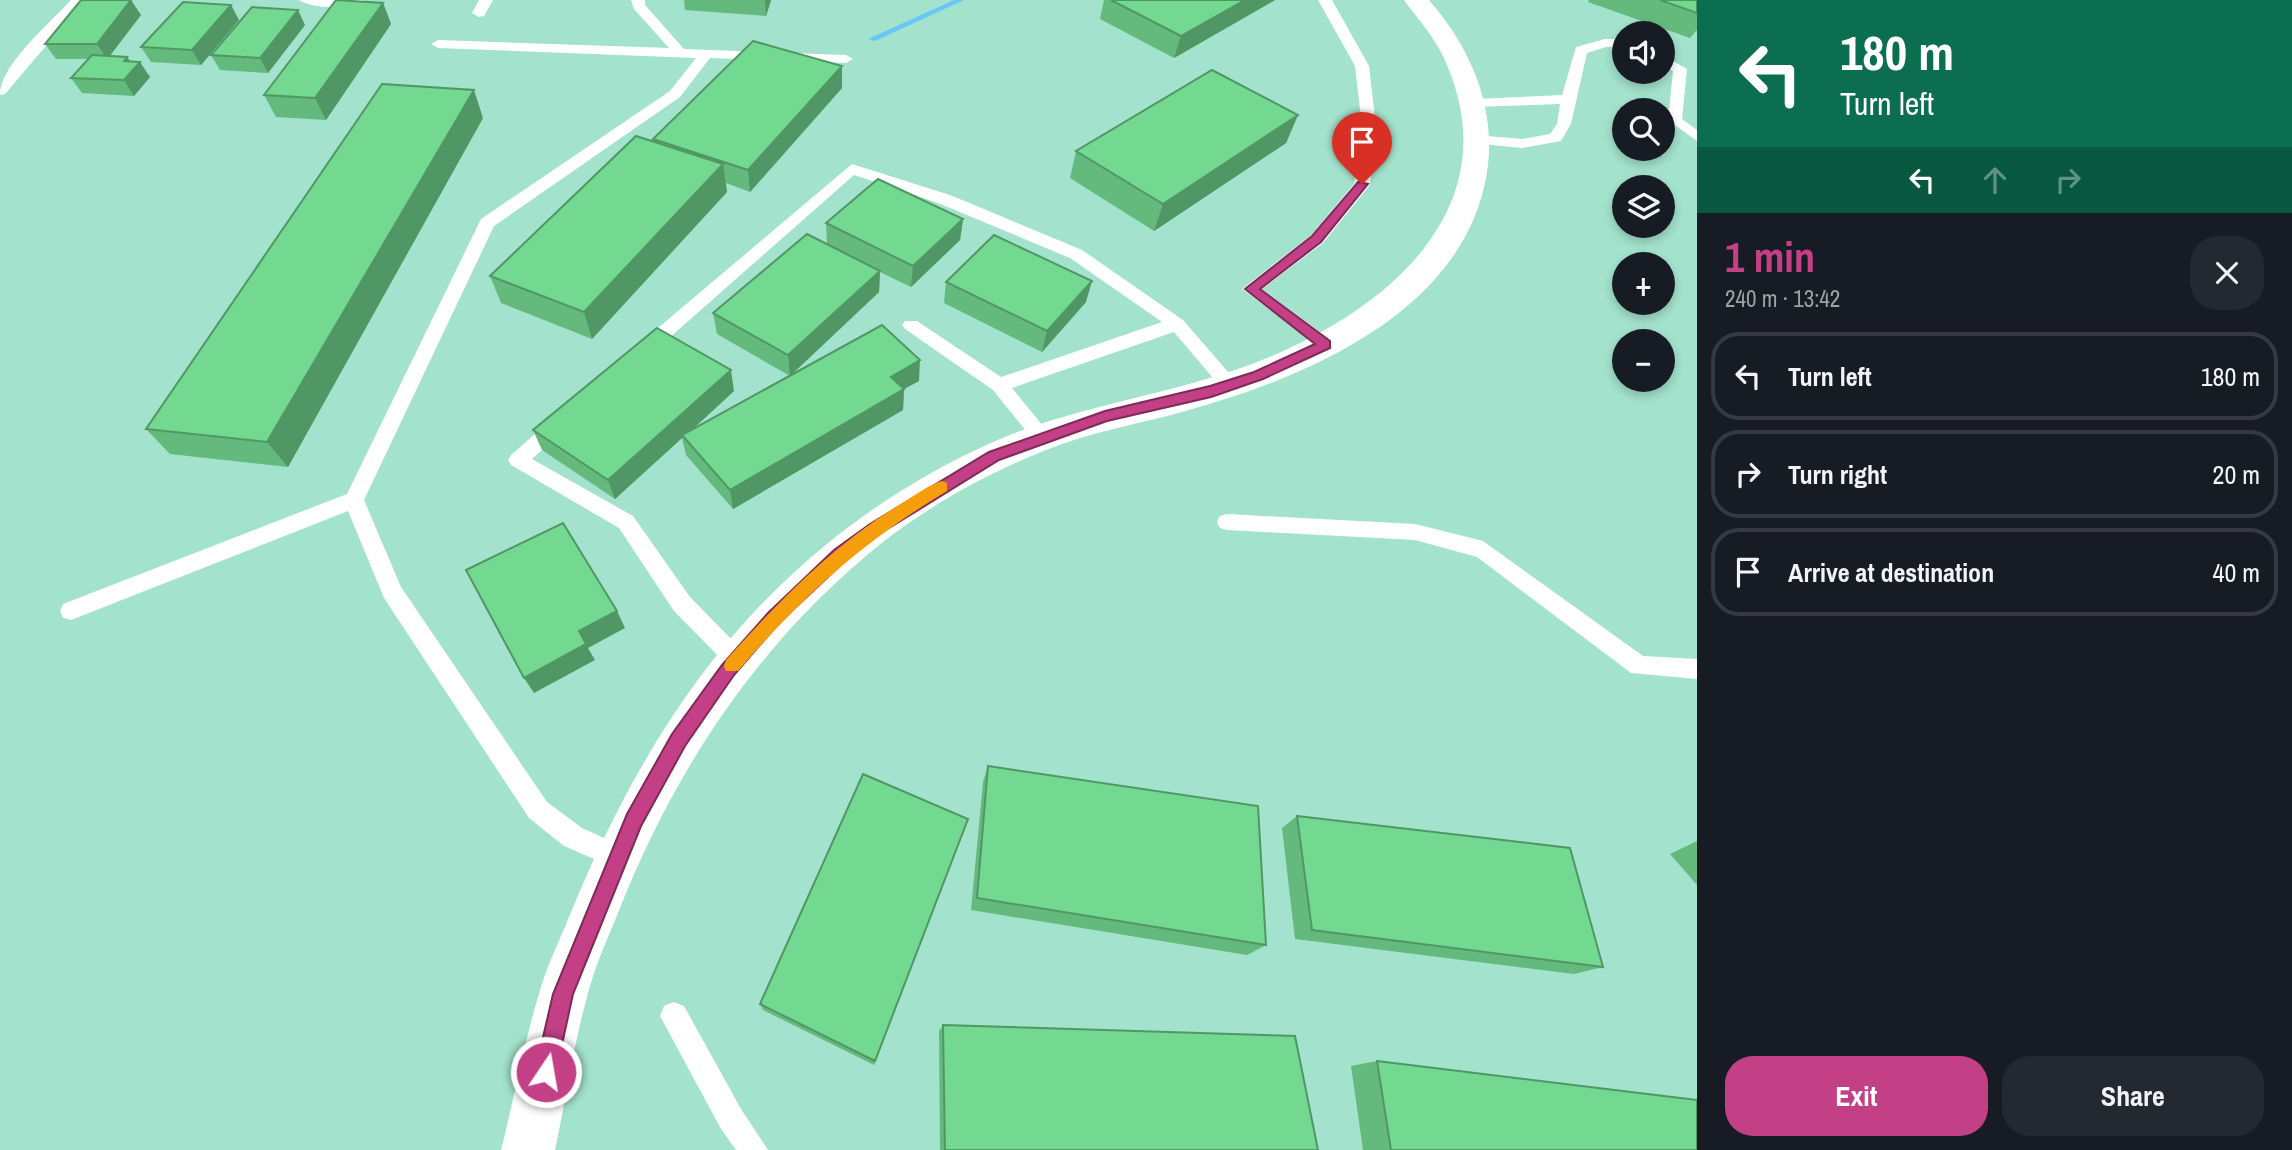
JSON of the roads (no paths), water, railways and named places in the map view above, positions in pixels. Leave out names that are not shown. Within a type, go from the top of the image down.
[{"type":"street","points":[[528,1150],[563,994],[634,821],[678,740],[737,660],[774,618],[840,555],[893,516],[994,456],[1042,436],[1105,416],[1229,385],[1311,354],[1399,295],[1429,267],[1454,231],[1469,195],[1477,161],[1476,140],[1474,103],[1456,55],[1416,0]]},
{"type":"lane","points":[[0,91],[19,65],[78,0]]},
{"type":"lane","points":[[306,0],[349,4],[357,0]]},
{"type":"lane","points":[[638,0],[639,6],[680,53]]},
{"type":"lane","points":[[1325,0],[1362,66],[1369,127],[1362,184],[1317,239],[1251,289],[1325,345]]},
{"type":"lane","points":[[1476,140],[1527,143],[1554,139],[1561,134],[1581,50],[1612,43]]},
{"type":"lane","points":[[438,44],[846,59]]},
{"type":"lane","points":[[71,611],[354,500],[487,223],[675,94],[706,54]]},
{"type":"lane","points":[[1675,66],[1680,69],[1675,120],[1697,137]]},
{"type":"lane","points":[[1474,103],[1568,99]]},
{"type":"lane","points":[[633,360],[852,169],[944,198],[1076,254],[1177,324],[1229,385]]},
{"type":"lane","points":[[999,385],[1177,324]]},
{"type":"lane","points":[[911,325],[999,385],[1042,436]]},
{"type":"lane","points":[[570,414],[518,460],[626,522],[682,604],[737,660]]},
{"type":"lane","points":[[354,500],[393,592],[538,810],[573,837],[618,857]]},
{"type":"lane","points":[[1227,522],[1415,532],[1483,550],[1639,666],[1697,668]]},
{"type":"lane","points":[[674,1016],[731,1119],[754,1150]]},
{"type":"waterway","points":[[872,39],[960,0]]}]
